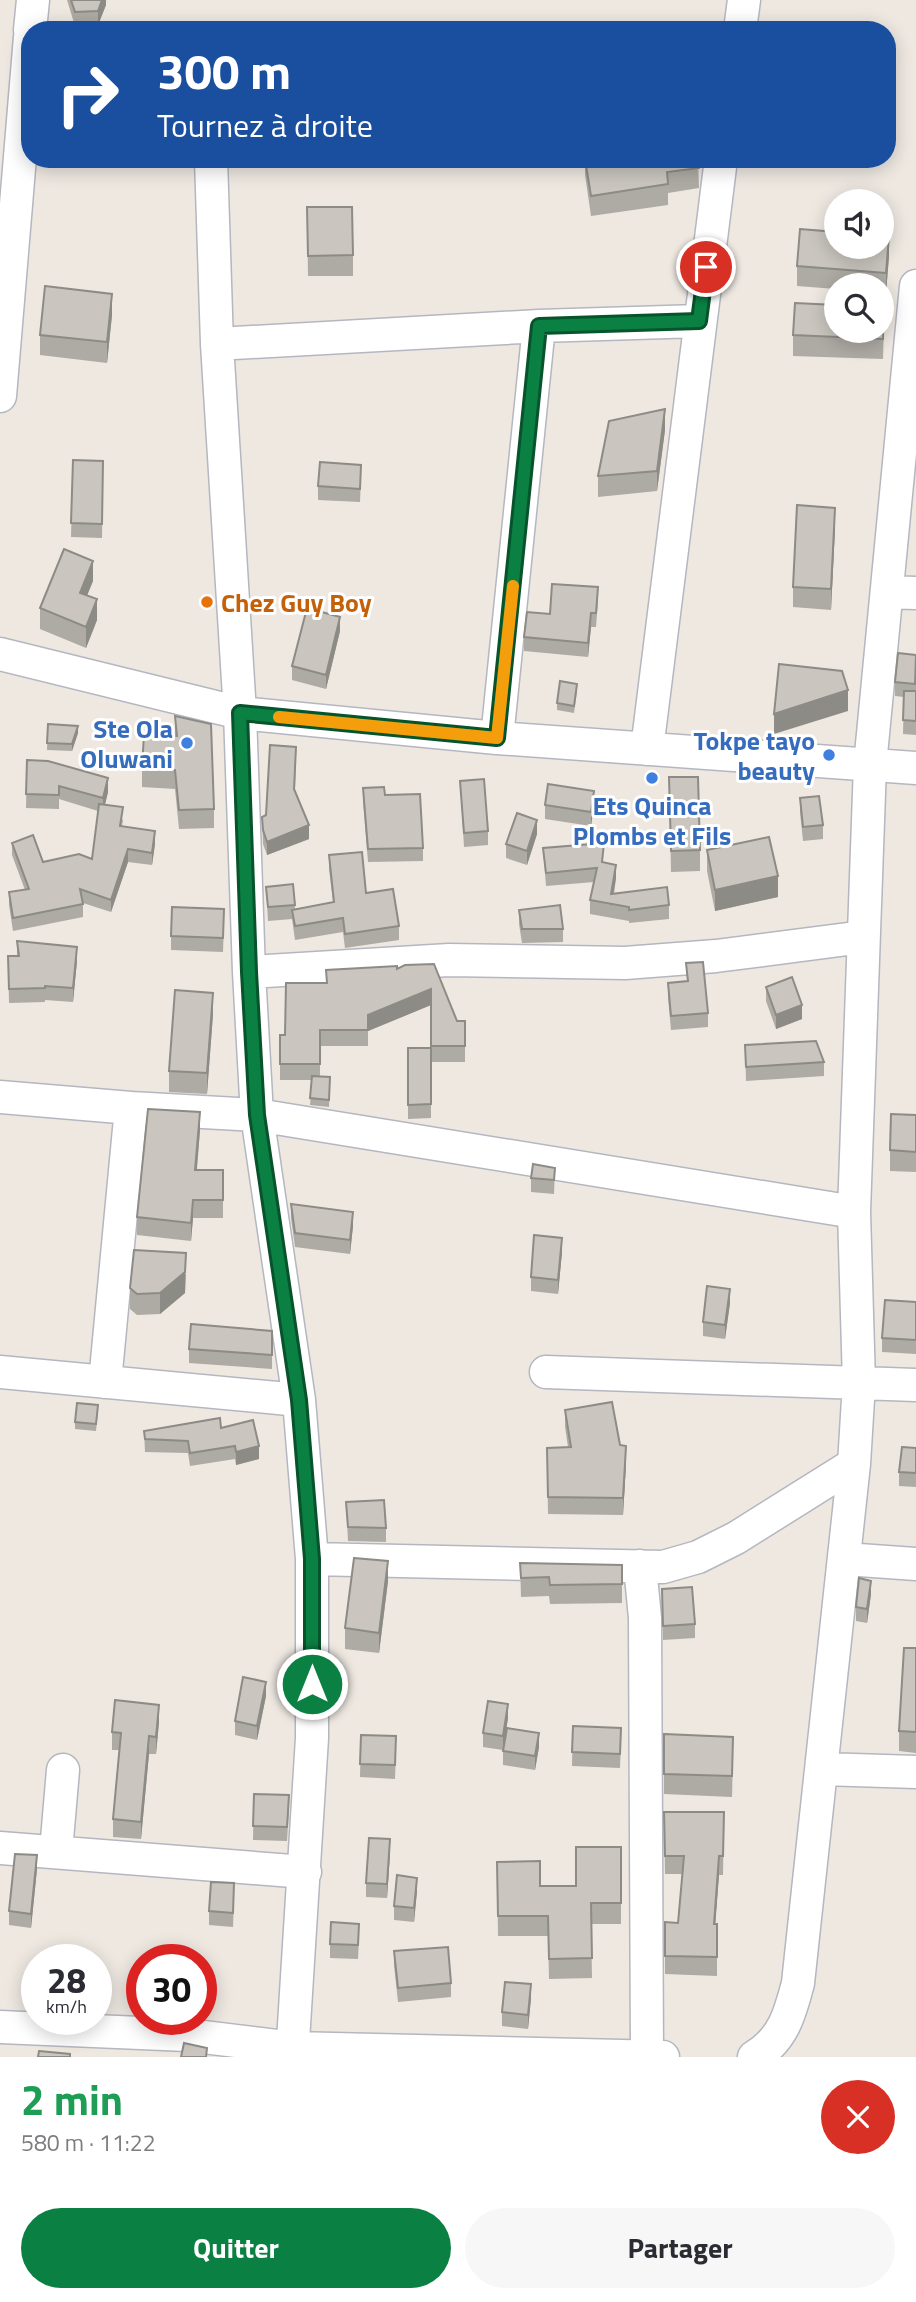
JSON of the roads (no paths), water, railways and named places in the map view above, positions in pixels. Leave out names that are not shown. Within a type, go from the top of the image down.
[{"type":"street","points":[[31,21],[33,0]]},
{"type":"street","points":[[741,21],[744,0]]},
{"type":"street","points":[[0,396],[21,145]]},
{"type":"street","points":[[211,168],[217,344],[240,713],[257,1115],[299,1400],[312,1559],[312,1738],[293,2052]]},
{"type":"street","points":[[647,749],[720,168]]},
{"type":"street","points":[[754,2057],[777,2039],[789,2014],[797,1983],[854,1464],[859,1383],[854,1212],[870,765],[902,593],[916,286]]},
{"type":"street","points":[[217,344],[539,326],[699,321]]},
{"type":"street","points":[[497,738],[539,326]]},
{"type":"street","points":[[0,654],[240,713],[497,738],[916,768]]},
{"type":"street","points":[[249,972],[449,960],[625,963],[716,956],[863,937]]},
{"type":"street","points":[[0,1097],[257,1115],[854,1212]]},
{"type":"street","points":[[104,1382],[131,1108]]},
{"type":"street","points":[[0,1372],[299,1400]]},
{"type":"street","points":[[546,1372],[916,1385]]},
{"type":"street","points":[[312,1559],[663,1567],[698,1557],[736,1538],[854,1464]]},
{"type":"street","points":[[845,1559],[916,1564]]},
{"type":"street","points":[[640,1566],[645,1618],[647,2057]]},
{"type":"street","points":[[822,1769],[916,1772]]},
{"type":"street","points":[[56,1851],[63,1770]]},
{"type":"street","points":[[0,1848],[305,1872]]},
{"type":"street","points":[[0,2027],[187,2035],[293,2052],[663,2057]]},
{"type":"place","name":"Chez Guy Boy","points":[[207,602]]},
{"type":"place","name":"Ste Ola Oluwani","points":[[187,743]]},
{"type":"place","name":"Tokpe tayo beauty","points":[[829,755]]},
{"type":"place","name":"Ets Quinca Plombs et Fils","points":[[652,778]]}]
